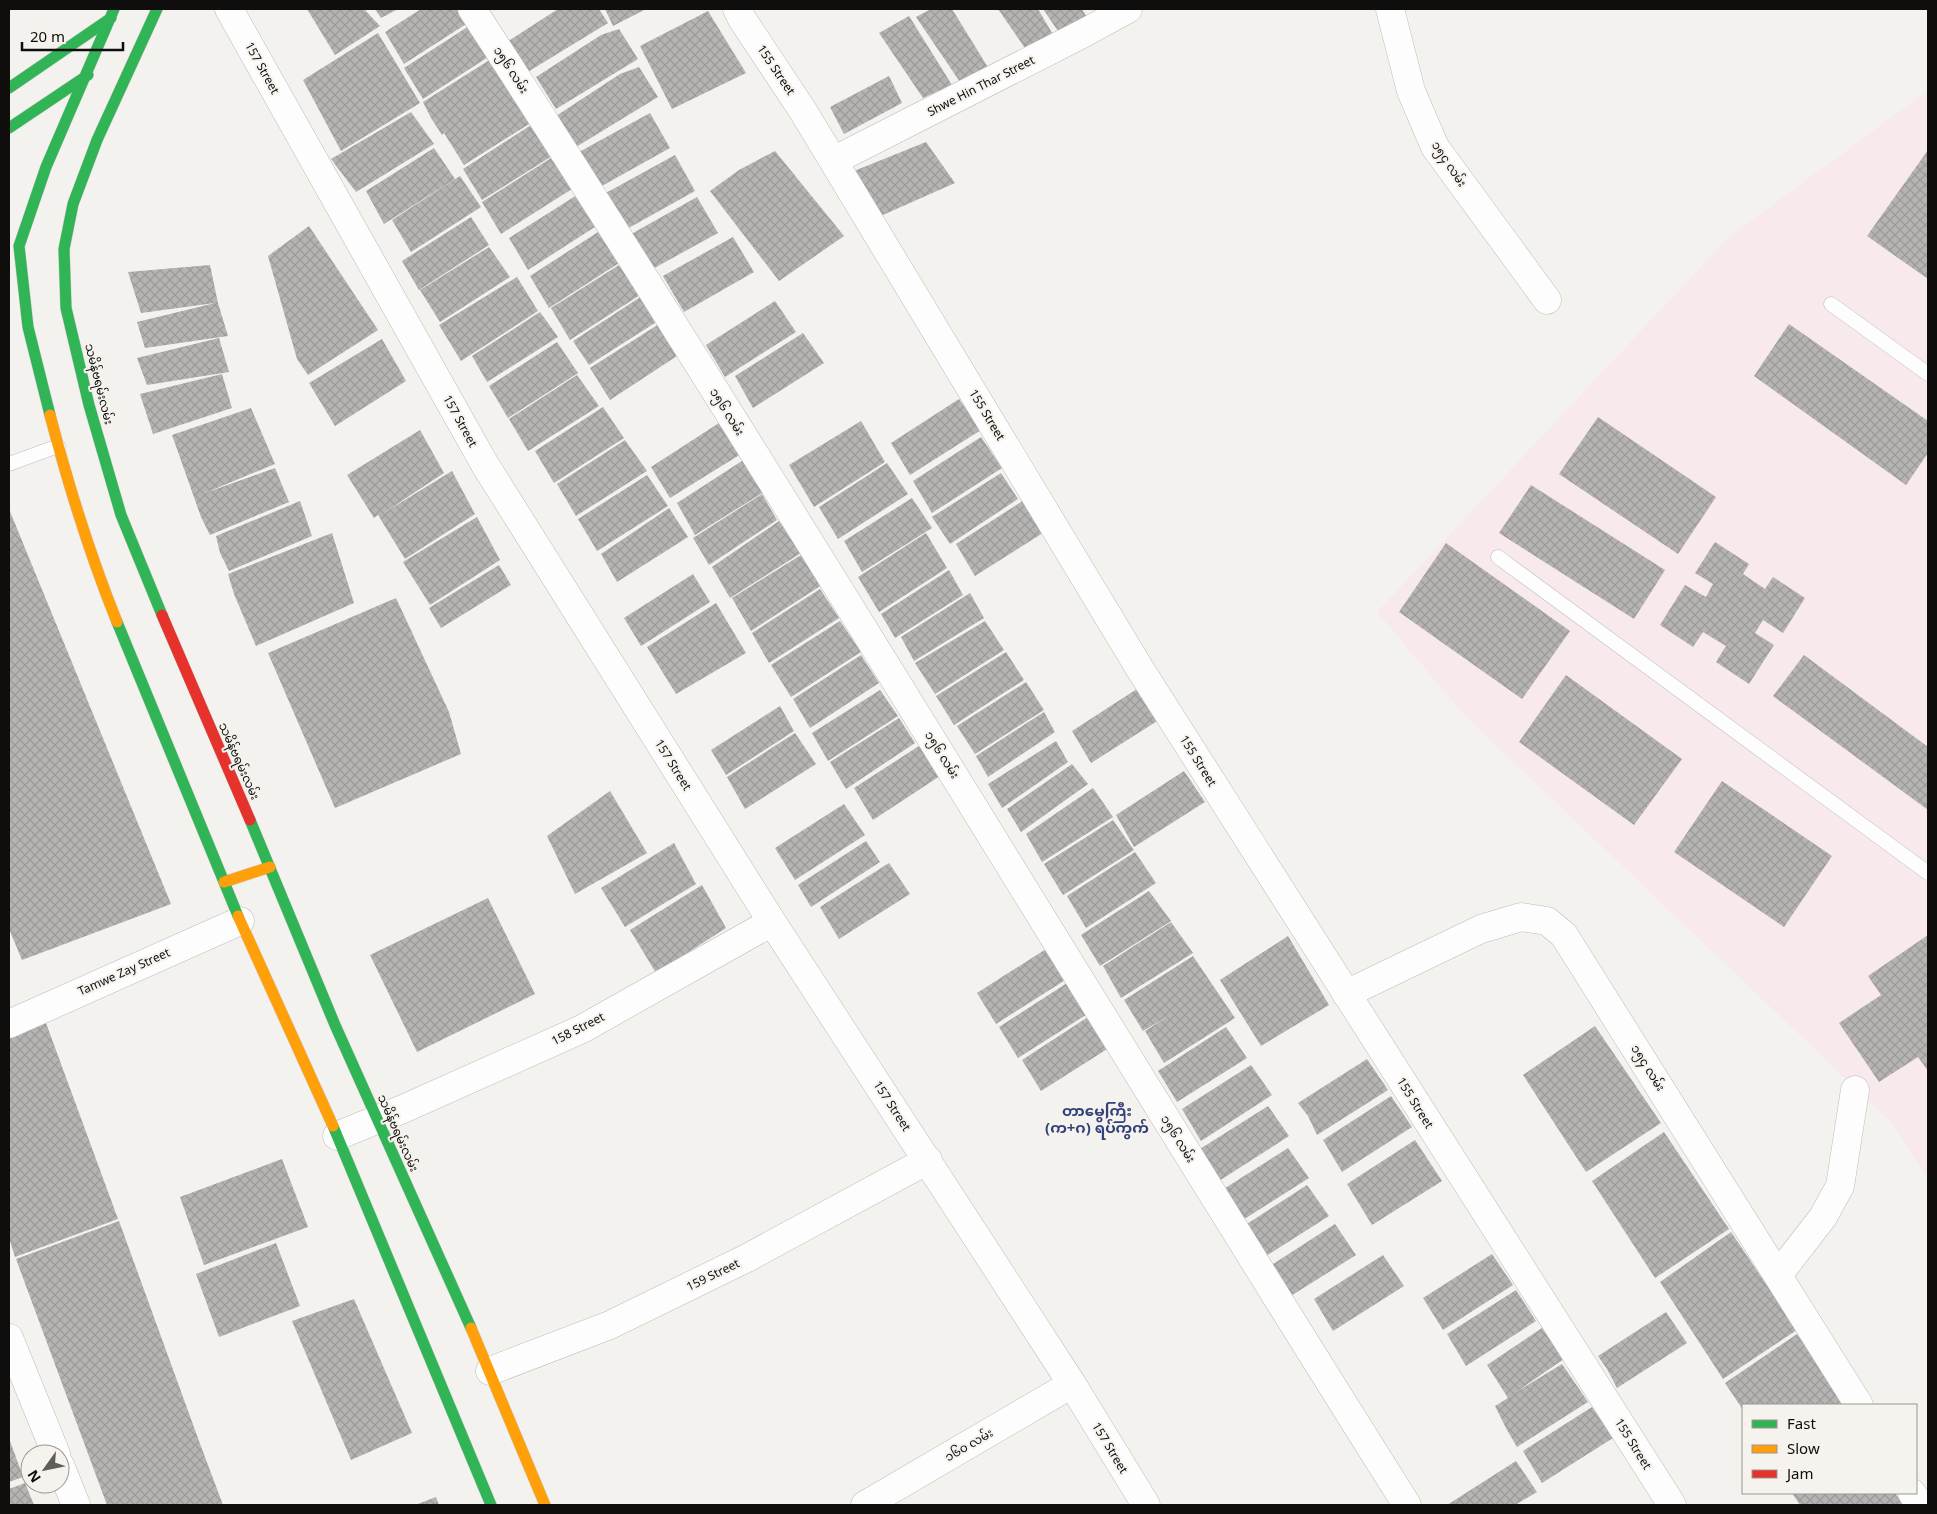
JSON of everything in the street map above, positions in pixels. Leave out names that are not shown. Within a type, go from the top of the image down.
[{"type":"main road","points":[[114,9],[46,167],[19,246],[28,327],[58,446],[103,588],[240,920],[287,1011],[491,1505]]},
{"type":"main road","points":[[9,88],[108,21],[121,9]]},
{"type":"main road","name":"သမိန်ဗရမ်းလမ်း","points":[[157,9],[97,140],[73,204],[64,249],[66,308],[89,405],[121,514],[195,695],[270,867],[318,995],[377,1120],[490,1372],[545,1505]]},
{"type":"main road","points":[[132,40],[168,9]]},
{"type":"main road","points":[[9,128],[86,77],[101,64]]},
{"type":"main road","points":[[9,235],[19,246]]},
{"type":"main road","points":[[224,882],[270,867]]},
{"type":"street","name":"157 Street","points":[[229,9],[484,463],[772,922],[1072,1384],[1146,1505]]},
{"type":"street","name":"၁၅၆ လမ်း","points":[[472,9],[663,309],[962,786],[1260,1272],[1408,1505]]},
{"type":"street","name":"155 Street","points":[[737,9],[833,161],[1140,669],[1672,1505]]},
{"type":"street","name":"Shwe Hin Thar Street","points":[[833,161],[1128,9]]},
{"type":"street","name":"၁၅၄ လမ်း","points":[[1390,9],[1411,92],[1435,146],[1547,300]]},
{"type":"street","name":"၁၅၄ လမ်း","points":[[1346,994],[1481,929],[1521,917],[1547,921],[1564,935],[1858,1404]]},
{"type":"street","name":"Tamwe Zay Street","points":[[9,1024],[240,920]]},
{"type":"street","name":"158 Street","points":[[337,1136],[582,1028],[772,922]]},
{"type":"street","points":[[1778,1275],[1822,1217],[1840,1186],[1855,1090]]},
{"type":"street","name":"159 Street","points":[[490,1372],[610,1325],[747,1258],[928,1160]]},
{"type":"street","points":[[9,1338],[52,1444]]},
{"type":"street","name":"၁၆၀ လမ်း","points":[[865,1505],[1072,1384]]},
{"type":"street","points":[[70,1490],[76,1505]]},
{"type":"street","points":[[1913,1494],[1920,1505]]},
{"type":"lane","points":[[1831,304],[1928,374]]},
{"type":"lane","points":[[9,464],[58,446]]},
{"type":"lane","points":[[1498,557],[1928,873]]},
{"type":"shaded area","points":[[1928,90],[1928,1180],[1891,1122],[1465,716],[1377,612],[1728,238]]},
{"type":"building","points":[[307,9],[364,9],[380,26],[335,55]]},
{"type":"building","points":[[375,9],[398,9],[381,18]]},
{"type":"building","points":[[421,9],[467,9],[474,19],[404,64],[385,32]]},
{"type":"building","points":[[558,9],[599,9],[608,23],[526,73],[507,42]]},
{"type":"building","points":[[605,9],[646,9],[613,26]]},
{"type":"building","points":[[931,9],[952,9],[989,69],[960,82],[916,17]]},
{"type":"building","points":[[998,9],[1038,9],[1055,38],[1027,51]]},
{"type":"building","points":[[1043,9],[1082,9],[1089,21],[1060,34]]},
{"type":"building","points":[[708,11],[746,73],[672,109],[640,46]]},
{"type":"building","points":[[909,16],[952,85],[923,98],[879,33]]},
{"type":"building","points":[[472,24],[493,54],[423,99],[404,68]]},
{"type":"building","points":[[619,29],[638,59],[556,109],[536,77],[601,35]]},
{"type":"building","points":[[378,33],[420,103],[341,151],[303,80]]},
{"type":"building","points":[[491,59],[534,121],[464,165],[444,133],[442,135],[423,102]]},
{"type":"building","points":[[639,67],[658,97],[576,147],[556,116],[620,74]]},
{"type":"building","points":[[889,76],[902,103],[844,134],[830,107]]},
{"type":"building","points":[[411,112],[434,144],[356,192],[331,159]]},
{"type":"building","points":[[650,113],[670,148],[600,187],[579,152]]},
{"type":"building","points":[[531,125],[552,156],[482,200],[463,169]]},
{"type":"building","points":[[926,142],[955,183],[876,218],[854,171]]},
{"type":"building","points":[[434,148],[455,179],[384,224],[366,191]]},
{"type":"building","points":[[1928,150],[1928,279],[1867,236]]},
{"type":"building","points":[[775,151],[844,236],[779,281],[710,191],[739,170]]},
{"type":"building","points":[[675,155],[695,191],[625,230],[604,194]]},
{"type":"building","points":[[551,158],[572,189],[501,234],[482,202]]},
{"type":"building","points":[[460,176],[481,207],[411,252],[392,220]]},
{"type":"building","points":[[577,195],[598,225],[528,270],[509,238]]},
{"type":"building","points":[[697,197],[718,233],[647,272],[626,237]]},
{"type":"building","points":[[471,217],[489,245],[419,290],[402,261]]},
{"type":"building","points":[[309,226],[378,330],[308,375],[297,359],[268,256]]},
{"type":"building","points":[[598,232],[619,263],[549,308],[530,276]]},
{"type":"building","points":[[733,237],[754,272],[684,312],[663,276]]},
{"type":"building","points":[[489,247],[510,277],[440,322],[420,290]]},
{"type":"building","points":[[210,265],[218,303],[228,336],[145,348],[137,322],[215,303],[141,313],[128,272]]},
{"type":"building","points":[[619,265],[640,295],[570,340],[551,308]]},
{"type":"building","points":[[517,277],[538,311],[461,361],[439,325]]},
{"type":"building","points":[[642,296],[658,321],[589,365],[573,341]]},
{"type":"building","points":[[775,301],[796,332],[725,377],[706,345]]},
{"type":"building","points":[[540,312],[558,337],[487,382],[472,356]]},
{"type":"building","points":[[659,324],[680,354],[610,400],[590,368]]},
{"type":"building","points":[[1789,324],[1928,421],[1928,453],[1906,485],[1754,376]]},
{"type":"building","points":[[803,333],[824,363],[753,408],[735,376]]},
{"type":"building","points":[[219,338],[229,372],[147,385],[137,358]]},
{"type":"building","points":[[382,339],[406,381],[335,426],[309,383]]},
{"type":"building","points":[[557,342],[578,373],[508,418],[489,386]]},
{"type":"building","points":[[222,374],[232,408],[153,434],[140,394]]},
{"type":"building","points":[[577,375],[599,406],[528,451],[509,419]]},
{"type":"building","points":[[959,399],[981,430],[910,475],[891,443]]},
{"type":"building","points":[[603,407],[624,438],[554,483],[535,451]]},
{"type":"building","points":[[251,408],[275,464],[205,493],[275,468],[289,502],[210,535],[201,517],[172,435]]},
{"type":"building","points":[[1598,417],[1716,497],[1678,554],[1559,474]]},
{"type":"building","points":[[861,421],[885,462],[814,507],[789,465]]},
{"type":"building","points":[[719,423],[741,454],[670,498],[651,467]]},
{"type":"building","points":[[420,430],[444,473],[382,514],[452,471],[475,514],[405,559],[378,515],[374,518],[347,475]]},
{"type":"building","points":[[981,437],[1002,468],[932,513],[913,481]]},
{"type":"building","points":[[625,440],[647,471],[576,516],[557,484]]},
{"type":"building","points":[[745,459],[767,490],[695,535],[677,503]]},
{"type":"building","points":[[887,463],[908,494],[838,539],[819,507]]},
{"type":"building","points":[[1001,473],[1018,499],[950,544],[932,517]]},
{"type":"building","points":[[647,475],[668,506],[597,551],[578,519]]},
{"type":"building","points":[[1531,485],[1665,570],[1634,619],[1499,533]]},
{"type":"building","points":[[762,494],[777,520],[709,565],[693,538]]},
{"type":"building","points":[[912,498],[932,528],[862,572],[844,541]]},
{"type":"building","points":[[1024,500],[1046,531],[975,576],[956,544]]},
{"type":"building","points":[[300,501],[312,536],[229,571],[220,553],[216,536]]},
{"type":"building","points":[[669,508],[688,537],[617,582],[601,554]]},
{"type":"building","points":[[9,509],[171,904],[22,960],[9,929]]},
{"type":"building","points":[[477,517],[500,560],[430,605],[403,562]]},
{"type":"building","points":[[779,521],[801,553],[730,598],[712,567]]},
{"type":"building","points":[[332,533],[354,603],[256,646],[234,594],[228,574]]},
{"type":"building","points":[[926,533],[947,568],[879,612],[858,577]]},
{"type":"building","points":[[1715,542],[1749,564],[1743,574],[1765,589],[1773,577],[1805,598],[1783,633],[1763,620],[1755,633],[1774,645],[1749,684],[1716,662],[1726,646],[1703,632],[1693,647],[1660,625],[1685,585],[1706,597],[1713,584],[1695,573]]},
{"type":"building","points":[[1446,543],[1570,631],[1522,699],[1399,612]]},
{"type":"building","points":[[801,555],[822,585],[751,631],[732,598]]},
{"type":"building","points":[[499,565],[511,585],[441,628],[429,608]]},
{"type":"building","points":[[949,570],[963,595],[895,638],[881,614]]},
{"type":"building","points":[[693,574],[710,602],[641,646],[624,618]]},
{"type":"building","points":[[820,589],[839,618],[769,663],[752,633]]},
{"type":"building","points":[[970,593],[984,618],[914,661],[901,637]]},
{"type":"building","points":[[396,598],[449,712],[461,754],[335,808],[268,653]]},
{"type":"building","points":[[716,603],[746,653],[676,694],[647,647]]},
{"type":"building","points":[[840,621],[861,652],[791,697],[771,665]]},
{"type":"building","points":[[985,621],[1004,650],[935,694],[915,663]]},
{"type":"building","points":[[1006,652],[1024,680],[954,725],[936,696]]},
{"type":"building","points":[[861,655],[879,683],[810,728],[793,699]]},
{"type":"building","points":[[1804,655],[1928,747],[1928,810],[1773,696]]},
{"type":"building","points":[[1566,675],[1682,759],[1634,825],[1519,742]]},
{"type":"building","points":[[1026,682],[1044,710],[975,754],[957,726]]},
{"type":"building","points":[[1140,687],[1162,718],[1091,763],[1072,731]]},
{"type":"building","points":[[880,690],[898,716],[828,761],[812,733]]},
{"type":"building","points":[[780,706],[794,731],[726,775],[711,750]]},
{"type":"building","points":[[1044,712],[1055,732],[988,777],[976,756]]},
{"type":"building","points":[[899,718],[915,743],[846,789],[830,762]]},
{"type":"building","points":[[795,733],[816,764],[745,809],[727,777]]},
{"type":"building","points":[[1056,741],[1068,762],[1002,808],[988,784]]},
{"type":"building","points":[[922,744],[943,774],[873,820],[854,788]]},
{"type":"building","points":[[1072,764],[1088,784],[1021,832],[1007,809]]},
{"type":"building","points":[[1184,771],[1205,802],[1134,847],[1116,815]]},
{"type":"building","points":[[1722,781],[1832,856],[1784,927],[1674,852]]},
{"type":"building","points":[[1093,788],[1113,817],[1042,862],[1026,834]]},
{"type":"building","points":[[610,791],[647,853],[575,894],[547,836]]},
{"type":"building","points":[[844,804],[865,835],[795,880],[775,848]]},
{"type":"building","points":[[1113,820],[1134,850],[1063,895],[1044,864]]},
{"type":"building","points":[[866,841],[880,862],[811,907],[798,885]]},
{"type":"building","points":[[674,843],[696,884],[625,927],[601,888]]},
{"type":"building","points":[[1135,852],[1156,883],[1086,928],[1067,896]]},
{"type":"building","points":[[889,863],[910,894],[839,939],[820,907]]},
{"type":"building","points":[[702,885],[726,928],[656,973],[630,930]]},
{"type":"building","points":[[1149,891],[1171,921],[1100,966],[1081,935]]},
{"type":"building","points":[[488,898],[535,994],[417,1052],[370,955]]},
{"type":"building","points":[[1171,922],[1193,953],[1121,998],[1103,966]]},
{"type":"building","points":[[1928,935],[1928,1071],[1918,1057],[1879,1082],[1839,1023],[1881,995],[1868,976]]},
{"type":"building","points":[[1288,936],[1329,1005],[1261,1046],[1220,980]]},
{"type":"building","points":[[1046,949],[1067,979],[996,1024],[977,993]]},
{"type":"building","points":[[1193,956],[1235,1018],[1164,1063],[1145,1031],[1170,1015],[1143,1031],[1124,1000]]},
{"type":"building","points":[[1067,983],[1089,1013],[1018,1058],[999,1027]]},
{"type":"building","points":[[1091,1015],[1112,1046],[1041,1091],[1022,1060]]},
{"type":"building","points":[[46,1023],[118,1219],[15,1257],[9,1238],[9,1036]]},
{"type":"building","points":[[1595,1026],[1661,1123],[1586,1172],[1523,1075]]},
{"type":"building","points":[[1226,1027],[1247,1058],[1177,1102],[1158,1071]]},
{"type":"building","points":[[1367,1059],[1388,1090],[1317,1135],[1308,1116],[1298,1103]]},
{"type":"building","points":[[1251,1065],[1272,1095],[1201,1141],[1182,1109]]},
{"type":"building","points":[[1391,1096],[1412,1127],[1342,1172],[1323,1140]]},
{"type":"building","points":[[1268,1106],[1289,1136],[1219,1181],[1200,1149]]},
{"type":"building","points":[[1664,1132],[1729,1229],[1655,1278],[1592,1181]]},
{"type":"building","points":[[1415,1140],[1442,1181],[1372,1225],[1347,1184]]},
{"type":"building","points":[[1288,1148],[1309,1178],[1238,1223],[1219,1192]]},
{"type":"building","points":[[282,1159],[308,1227],[204,1265],[180,1197]]},
{"type":"building","points":[[1307,1185],[1329,1216],[1258,1261],[1239,1229]]},
{"type":"building","points":[[119,1221],[223,1505],[107,1505],[16,1259]]},
{"type":"building","points":[[1335,1224],[1356,1255],[1286,1299],[1267,1268]]},
{"type":"building","points":[[1731,1232],[1797,1330],[1723,1379],[1660,1282]]},
{"type":"building","points":[[276,1243],[300,1306],[219,1337],[196,1274]]},
{"type":"building","points":[[1492,1254],[1513,1285],[1443,1330],[1423,1298]]},
{"type":"building","points":[[1383,1255],[1404,1286],[1333,1331],[1314,1299]]},
{"type":"building","points":[[1516,1290],[1536,1321],[1466,1366],[1447,1334]]},
{"type":"building","points":[[354,1299],[412,1433],[351,1460],[292,1321]]},
{"type":"building","points":[[1666,1312],[1687,1343],[1617,1388],[1598,1356]]},
{"type":"building","points":[[1542,1328],[1564,1359],[1516,1392],[1562,1364],[1588,1402],[1517,1447],[1495,1406],[1508,1398],[1487,1365]]},
{"type":"building","points":[[1797,1334],[1844,1404],[1742,1404],[1742,1408],[1725,1383]]},
{"type":"building","points":[[1592,1407],[1613,1438],[1542,1483],[1523,1451]]},
{"type":"building","points":[[9,1438],[20,1469],[20,1478],[9,1482]]},
{"type":"building","points":[[1516,1461],[1537,1492],[1515,1505],[1447,1505]]},
{"type":"building","points":[[20,1485],[20,1494],[30,1494],[34,1505],[9,1505],[9,1489]]},
{"type":"building","points":[[1793,1494],[1896,1494],[1903,1505],[1800,1505]]},
{"type":"building","points":[[436,1497],[439,1505],[415,1505]]},
{"type":"traffic: fast","points":[[50,415],[28,327],[19,246],[46,167],[114,9]]},
{"type":"traffic: fast","points":[[157,9],[97,140],[73,204],[64,249],[66,308],[89,405],[121,515],[162,615]]},
{"type":"traffic: fast","points":[[9,88],[111,18]]},
{"type":"traffic: fast","points":[[9,128],[88,75]]},
{"type":"traffic: fast","points":[[117,622],[238,916]]},
{"type":"traffic: fast","points":[[250,820],[335,1025],[471,1328]]},
{"type":"traffic: fast","points":[[333,1126],[491,1505]]},
{"type":"traffic: slow","points":[[50,415],[80,519],[117,622]]},
{"type":"traffic: slow","points":[[224,882],[270,867]]},
{"type":"traffic: slow","points":[[238,916],[333,1126]]},
{"type":"traffic: slow","points":[[471,1328],[545,1505]]},
{"type":"traffic: jam","points":[[162,615],[250,820]]},
{"type":"district","name":"တာမွေကြီး (က+ဂ) ရပ်ကွက်","points":[[1097,1120]]}]
